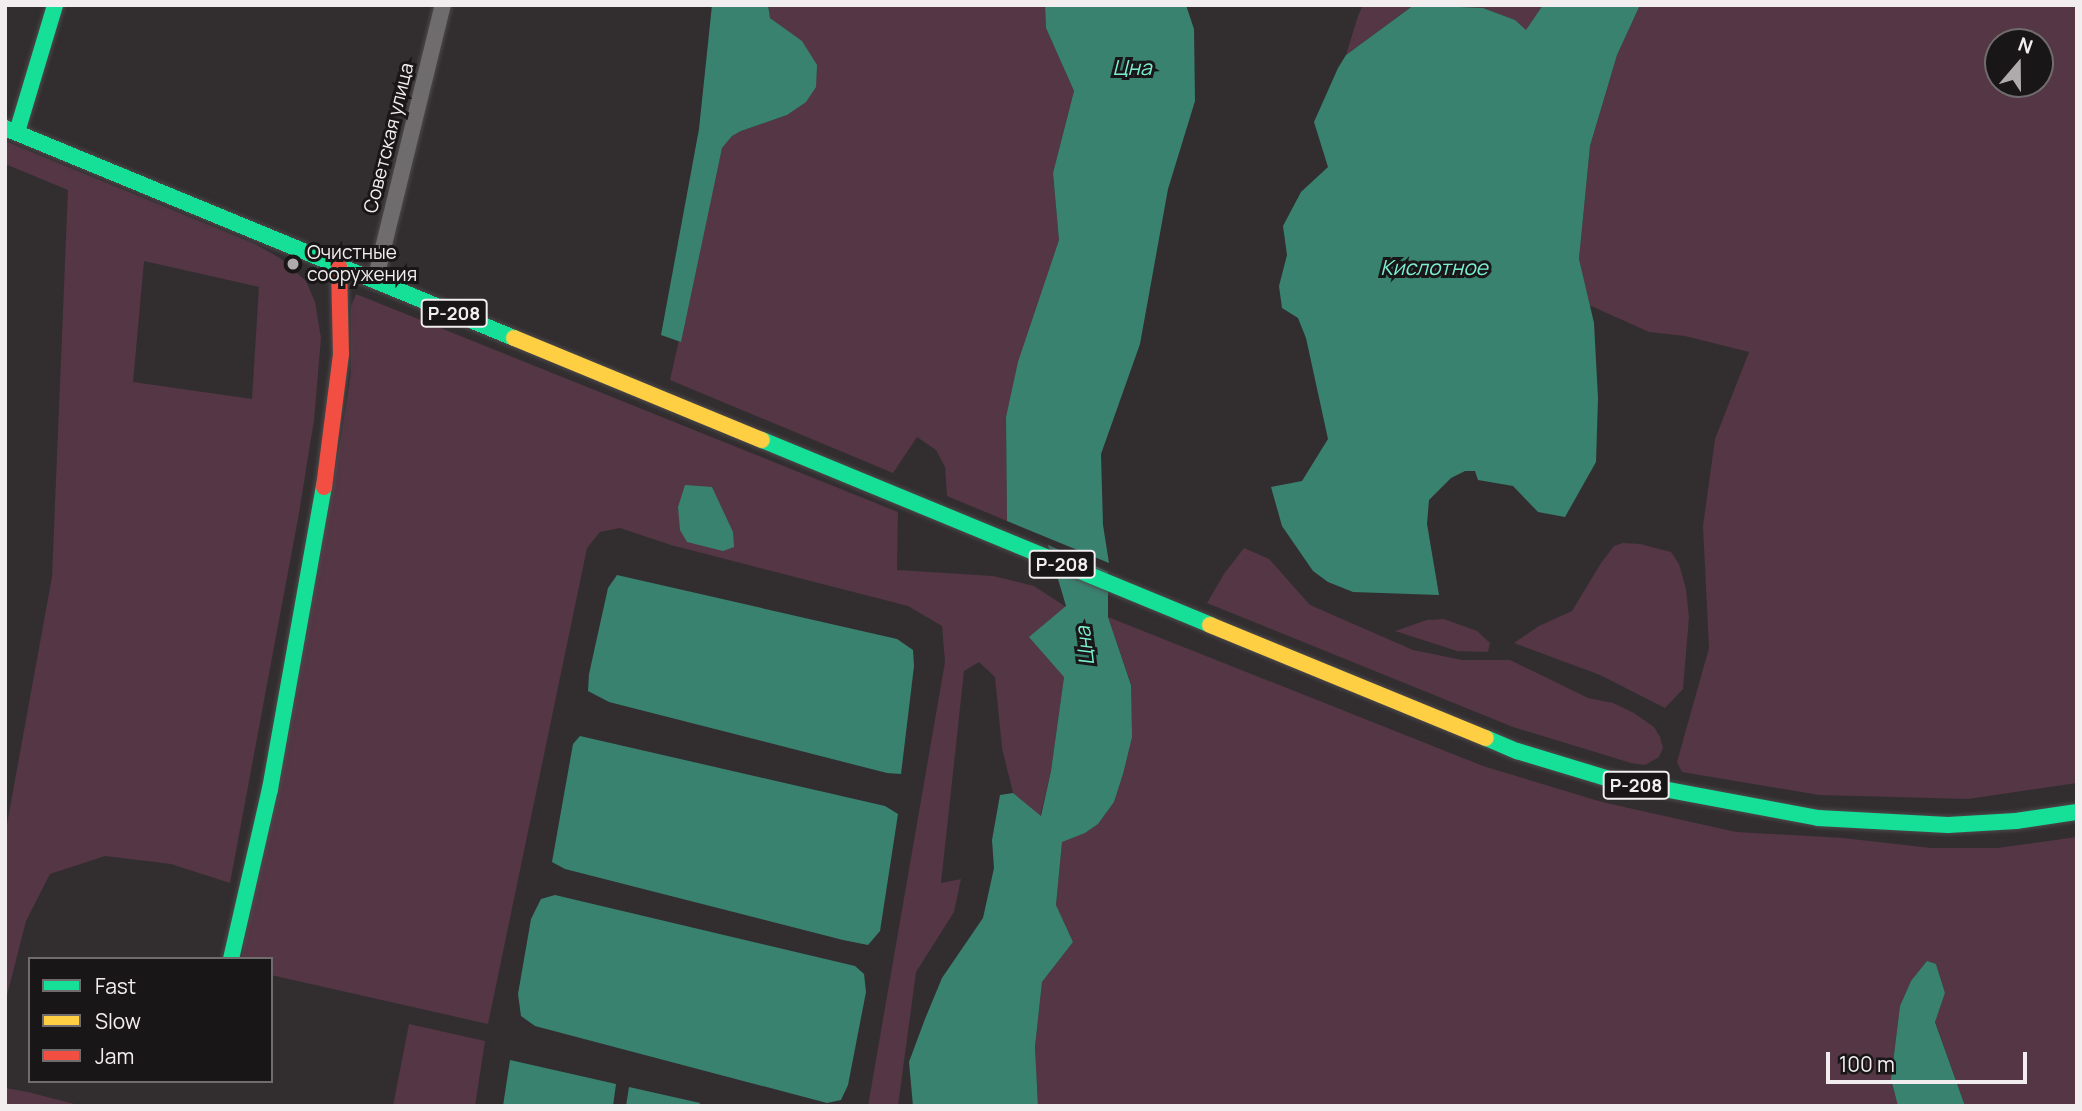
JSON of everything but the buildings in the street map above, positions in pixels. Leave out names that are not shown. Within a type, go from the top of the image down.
[{"type":"main road","points":[[11,130],[55,5]]},
{"type":"main road","name":"Р-208","points":[[11,130],[1517,751],[1610,779],[1677,794],[1818,818],[1948,825],[2016,821],[2077,812]]},
{"type":"main road","points":[[232,957],[270,789],[326,480],[341,354],[340,266]]},
{"type":"street","name":"Советская улица","points":[[375,281],[443,5]]},
{"type":"shaded area","points":[[768,5],[1045,5],[1046,28],[1074,91],[1053,173],[1059,240],[1019,362],[1006,417],[1007,521],[947,496],[945,467],[936,450],[917,437],[893,473],[670,380],[722,148],[732,136],[741,131],[787,115],[802,42],[770,18]]},
{"type":"shaded area","points":[[1363,5],[1414,5],[1346,55],[1358,16]]},
{"type":"shaded area","points":[[1426,5],[1543,5],[1526,31],[1515,20],[1483,8]]},
{"type":"shaded area","points":[[1640,5],[2077,5],[2077,783],[1968,799],[1819,795],[1682,772],[1677,762],[1709,648],[1703,526],[1715,439],[1749,352],[1685,336],[1649,332],[1589,305],[1579,259],[1590,146],[1617,55]]},
{"type":"shaded area","points":[[5,141],[255,244],[280,258],[306,281],[315,302],[321,338],[314,420],[299,513],[230,883],[171,864],[105,856],[50,874],[26,921],[5,1003],[5,835],[52,577],[68,190],[5,164]],"holes":[[[144,261],[259,287],[252,399],[133,382]]]},
{"type":"shaded area","points":[[356,294],[898,512],[897,570],[993,576],[1034,586],[1066,607],[1064,677],[1051,771],[1040,817],[1013,793],[1002,748],[995,677],[979,662],[964,671],[941,883],[961,879],[954,912],[916,972],[898,1106],[868,1106],[945,662],[942,626],[908,606],[671,545],[620,528],[600,532],[587,548],[488,1024],[273,975],[273,957],[241,957],[342,432],[351,372],[351,306]]},
{"type":"shaded area","points":[[1623,543],[1640,544],[1671,552],[1679,564],[1686,589],[1689,617],[1683,689],[1665,708],[1600,675],[1514,643],[1539,626],[1572,611],[1601,563],[1614,546]]},
{"type":"shaded area","points":[[1244,548],[1269,559],[1310,605],[1413,650],[1462,660],[1510,660],[1588,698],[1613,703],[1634,713],[1654,727],[1660,737],[1663,748],[1659,757],[1645,765],[1631,763],[1513,727],[1207,603]]},
{"type":"shaded area","points":[[1108,617],[1483,766],[1602,802],[1736,832],[1843,838],[1931,848],[1997,848],[2077,837],[2077,1106],[1965,1106],[1935,1021],[1945,993],[1936,964],[1911,981],[1900,1006],[1891,1079],[1898,1106],[1038,1106],[1035,1047],[1042,982],[1073,942],[1056,905],[1062,841],[1085,833],[1098,824],[1114,802],[1123,774],[1131,684]]},
{"type":"shaded area","points":[[1444,619],[1477,631],[1490,643],[1488,652],[1457,651],[1395,631],[1427,620]]},
{"type":"shaded area","points":[[409,1024],[485,1041],[475,1106],[393,1106]]},
{"type":"shaded area","points":[[5,1088],[28,1092],[82,1106],[5,1106]]},
{"type":"water","points":[[712,5],[768,5],[770,18],[802,41],[817,65],[816,87],[806,102],[787,115],[741,131],[732,136],[722,148],[681,342],[661,335],[699,129]]},
{"type":"water","name":"Цна","points":[[1045,5],[1186,5],[1194,29],[1195,101],[1168,189],[1140,344],[1101,454],[1103,525],[1109,563],[1007,521],[1006,417],[1018,362],[1059,240],[1053,173],[1074,91],[1046,28]]},
{"type":"water","name":"Кислотное","points":[[1414,5],[1483,8],[1515,20],[1526,30],[1543,5],[1640,5],[1617,55],[1590,146],[1579,259],[1594,323],[1598,398],[1596,462],[1565,517],[1538,512],[1513,486],[1478,480],[1475,471],[1465,471],[1451,478],[1429,500],[1427,524],[1439,595],[1353,592],[1328,582],[1313,571],[1282,526],[1271,487],[1302,481],[1328,439],[1306,338],[1298,318],[1282,308],[1279,286],[1287,255],[1283,226],[1301,192],[1328,167],[1314,122],[1338,68],[1346,55]]},
{"type":"water","points":[[685,485],[712,487],[733,532],[734,547],[723,551],[687,542],[680,530],[678,507]]},
{"type":"water","name":"Цна","points":[[1048,545],[1108,572],[1108,617],[1131,685],[1132,737],[1114,802],[1098,824],[1085,833],[1062,842],[1056,905],[1073,942],[1042,982],[1035,1047],[1038,1106],[913,1106],[909,1062],[925,1019],[942,978],[983,918],[994,868],[992,840],[1000,795],[1013,793],[1041,816],[1051,771],[1064,677],[1029,637],[1066,606]]},
{"type":"water","points":[[617,575],[897,639],[913,650],[914,666],[901,774],[887,773],[609,702],[588,691],[589,674],[608,588]]},
{"type":"water","points":[[580,736],[885,806],[898,814],[880,931],[868,945],[843,940],[565,869],[552,862],[573,744]]},
{"type":"water","points":[[555,895],[855,966],[864,974],[866,992],[848,1085],[841,1100],[827,1103],[535,1026],[521,1016],[518,994],[531,919],[541,899]]},
{"type":"water","points":[[1927,961],[1936,964],[1945,993],[1935,1022],[1965,1106],[1898,1106],[1891,1079],[1900,1006],[1911,981]]},
{"type":"water","points":[[510,1060],[616,1084],[613,1106],[503,1106]]},
{"type":"water","points":[[629,1087],[700,1103],[699,1106],[626,1106]]},
{"type":"traffic: fast","points":[[17,132],[55,5]]},
{"type":"traffic: fast","points":[[5,128],[514,338]]},
{"type":"traffic: fast","points":[[762,440],[1210,625]]},
{"type":"traffic: fast","points":[[231,957],[270,789],[324,487]]},
{"type":"traffic: fast","points":[[1486,738],[1517,751],[1610,779],[1818,818],[1948,825],[2016,821],[2077,812]]},
{"type":"traffic: slow","points":[[514,338],[762,440]]},
{"type":"traffic: slow","points":[[1210,625],[1486,738]]},
{"type":"traffic: jam","points":[[324,487],[341,354],[339,266]]},
{"type":"place","name":"Очистные сооружения","points":[[293,264]]}]
